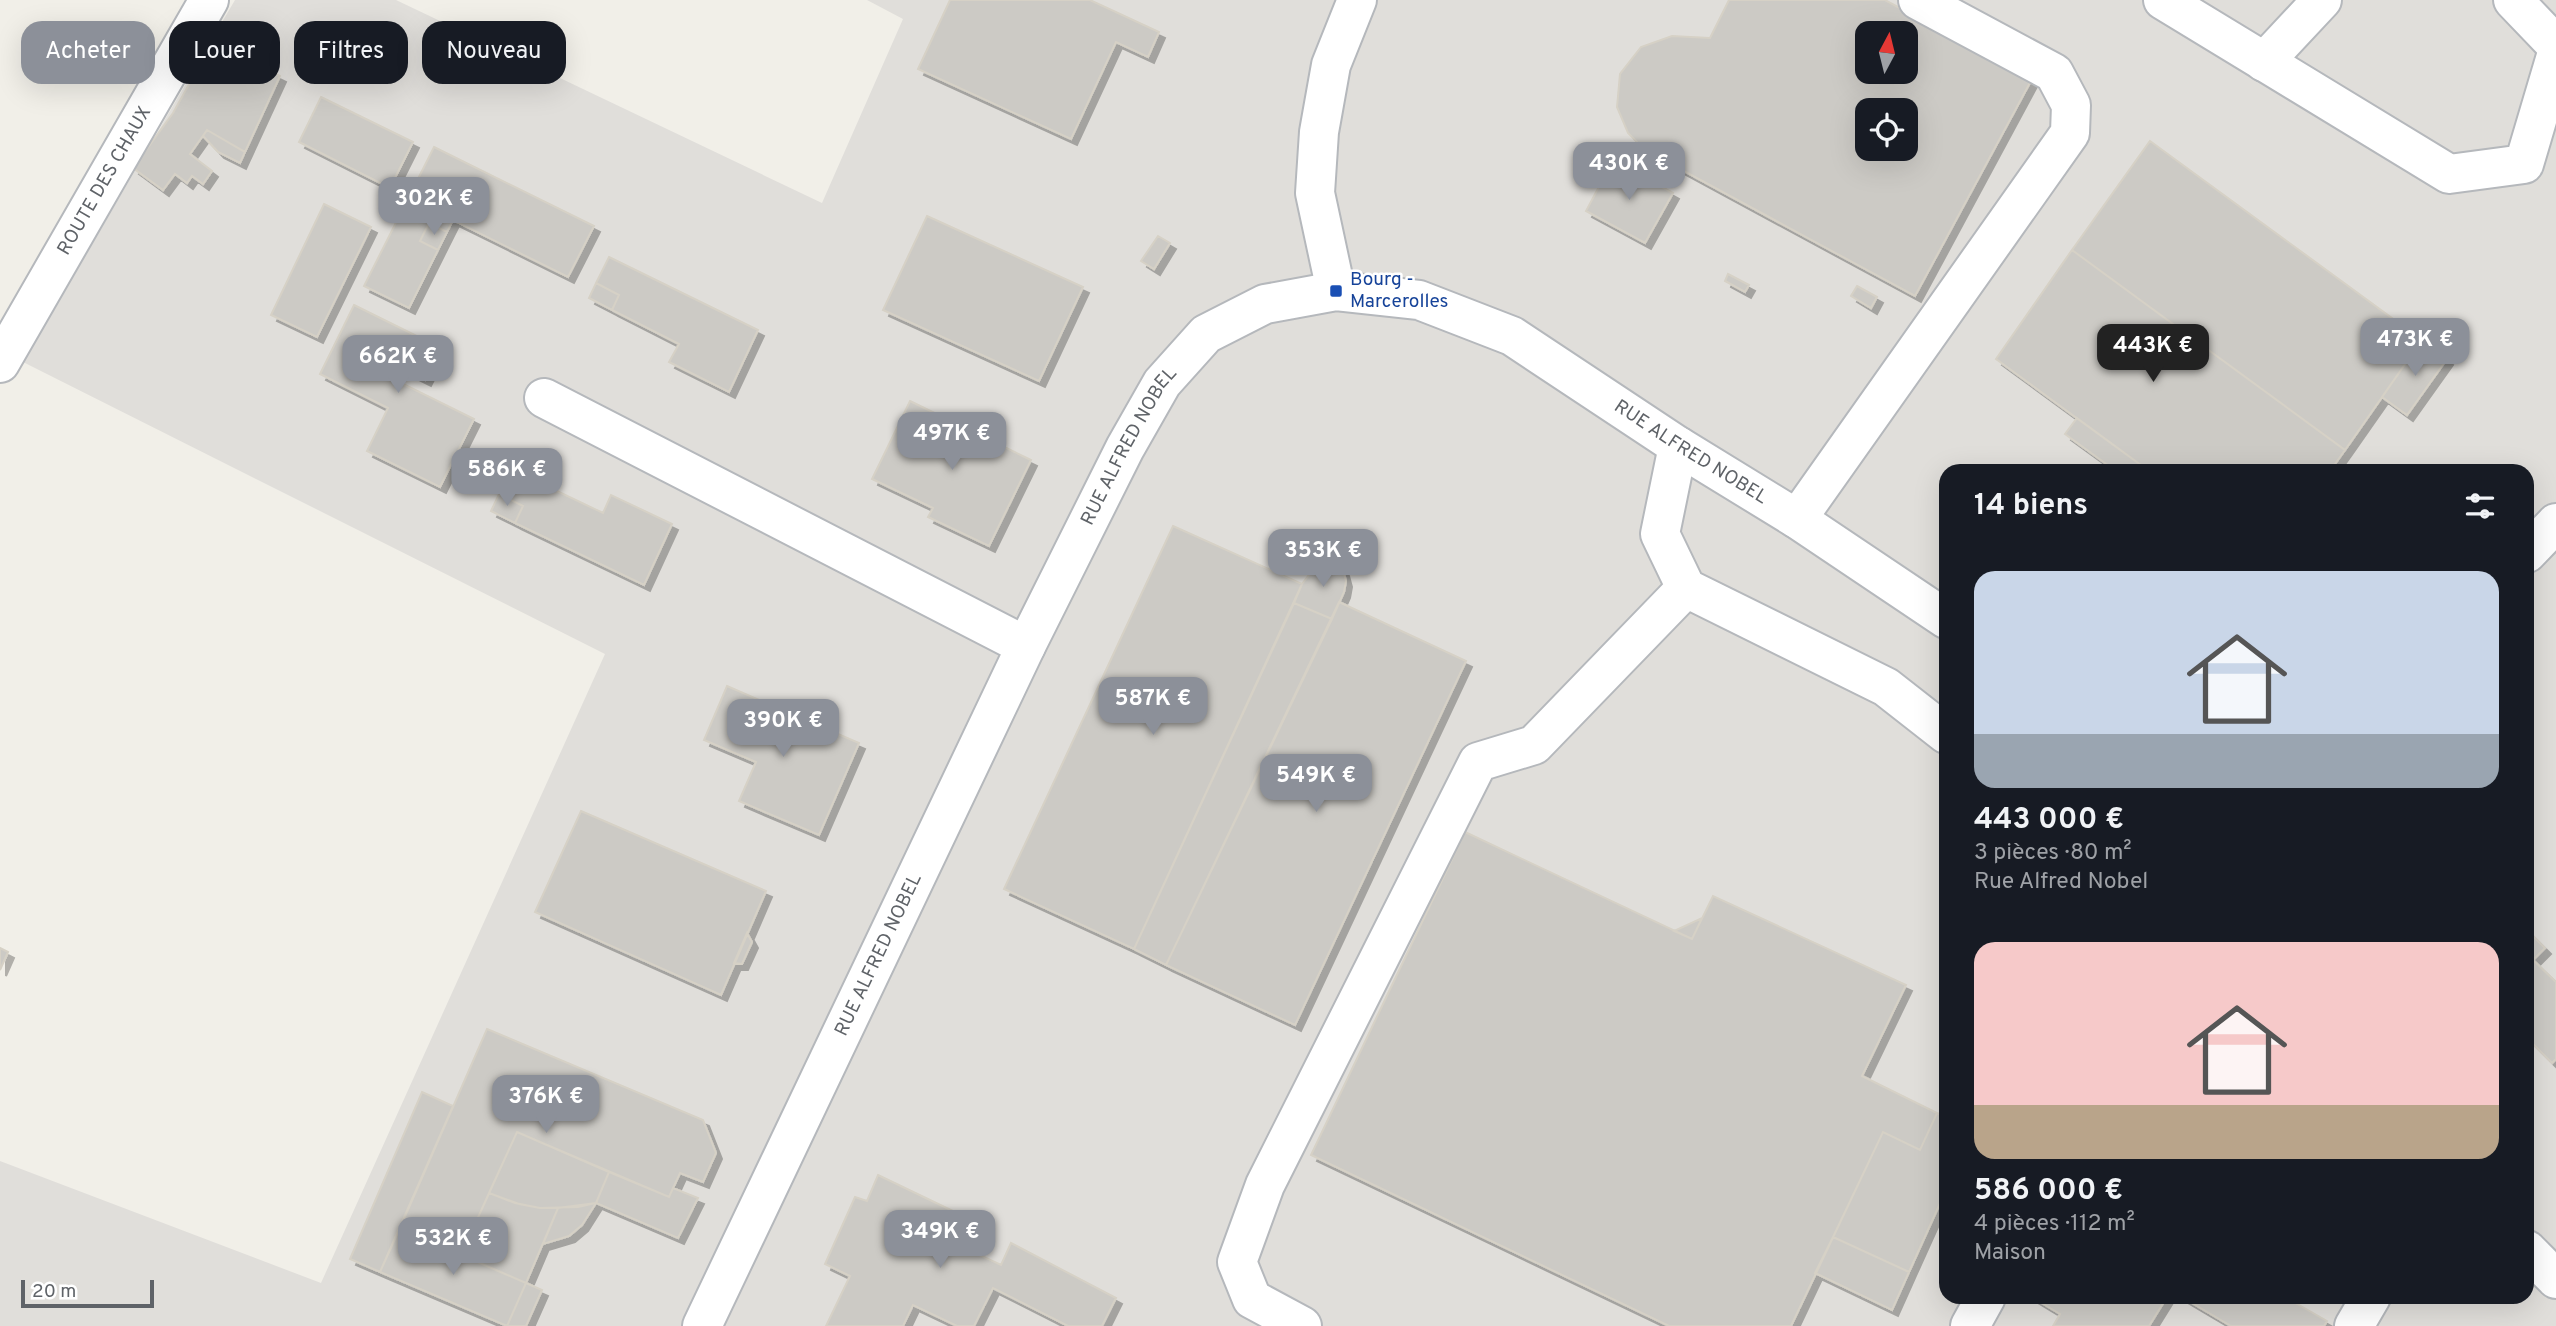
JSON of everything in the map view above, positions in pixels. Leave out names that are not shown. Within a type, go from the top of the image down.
[{"type":"street","name":"ROUTE DES CHAUX","points":[[0,363],[209,0]]},
{"type":"street","points":[[1336,291],[1315,193],[1319,132],[1331,65],[1357,0]]},
{"type":"street","points":[[1797,519],[2070,133],[2071,105],[2054,74],[1917,0]]},
{"type":"street","points":[[2163,0],[2449,174],[2524,164],[2556,56]]},
{"type":"street","points":[[2264,62],[2322,0]]},
{"type":"street","points":[[2513,0],[2556,45]]},
{"type":"street","name":"RUE ALFRED NOBEL","points":[[702,1326],[1026,646],[1125,448],[1162,383],[1206,334],[1265,304],[1336,291],[1419,300],[1512,336],[1678,446],[1797,519],[1939,614]]},
{"type":"street","points":[[544,398],[1026,646]]},
{"type":"street","points":[[1678,446],[1660,534],[1686,588],[1886,687],[1939,729]]},
{"type":"street","points":[[2534,546],[2556,523]]},
{"type":"street","points":[[1302,1326],[1252,1299],[1237,1262],[1265,1185],[1478,762],[1534,745],[1686,588]]},
{"type":"street","points":[[2534,1257],[2556,1279]]},
{"type":"street","points":[[1970,1326],[1982,1304]]},
{"type":"street","points":[[2354,1326],[2367,1304]]},
{"type":"shaded area","points":[[235,0],[396,0],[440,21],[422,21],[422,84],[566,84],[566,81],[822,203],[903,19],[867,0],[2556,0],[2556,1326],[0,1326],[0,1161],[321,1283],[605,654],[23,362],[186,84],[280,84],[280,21],[223,21]]},
{"type":"building","points":[[950,0],[1090,0],[1159,32],[1148,57],[1116,42],[1071,139],[918,69]]},
{"type":"building","points":[[1729,0],[1885,0],[2032,79],[1915,296],[1645,150],[1628,133],[1617,107],[1620,74],[1641,47],[1672,36],[1710,38]]},
{"type":"building","points":[[189,84],[276,84],[245,152],[207,130],[190,154],[212,171],[203,184],[192,176],[187,183],[175,174],[163,190],[133,168],[173,113]]},
{"type":"building","points":[[321,97],[413,142],[390,188],[299,142]]},
{"type":"building","points":[[207,130],[245,152],[240,163],[218,152],[203,136]]},
{"type":"building","points":[[2150,141],[2422,340],[2345,450],[2072,250]]},
{"type":"building","points":[[434,147],[594,226],[568,277],[453,220],[447,232],[429,223],[420,241],[438,250],[409,308],[364,286]]},
{"type":"building","points":[[1647,151],[1655,155],[1643,176],[1635,172]]},
{"type":"building","points":[[1613,160],[1673,193],[1645,243],[1586,211]]},
{"type":"building","points":[[324,204],[371,227],[317,337],[271,315]]},
{"type":"building","points":[[927,216],[1083,287],[1039,381],[883,310]]},
{"type":"building","points":[[429,223],[447,232],[438,250],[420,241]]},
{"type":"building","points":[[1158,236],[1170,243],[1154,269],[1141,261]]},
{"type":"building","points":[[2072,250],[2345,450],[2335,464],[2139,464],[1996,359]]},
{"type":"building","points":[[609,257],[758,330],[729,392],[669,362],[679,344],[612,310],[619,295],[596,283]]},
{"type":"building","points":[[1728,274],[1749,285],[1745,292],[1725,281]]},
{"type":"building","points":[[596,283],[619,295],[612,310],[589,298]]},
{"type":"building","points":[[1857,286],[1877,297],[1871,308],[1851,296]]},
{"type":"building","points":[[354,305],[441,348],[425,380],[389,362],[383,374],[474,419],[440,487],[367,451],[388,408],[320,374]]},
{"type":"building","points":[[2422,340],[2447,359],[2407,415],[2382,397]]},
{"type":"building","points":[[910,401],[1031,460],[989,546],[928,517],[933,508],[872,479]]},
{"type":"building","points":[[2077,418],[2139,464],[2106,464],[2065,434]]},
{"type":"building","points":[[511,469],[603,513],[611,495],[672,524],[644,585],[515,523],[523,506],[499,494]]},
{"type":"building","points":[[499,494],[523,506],[515,523],[491,511]]},
{"type":"building","points":[[1173,526],[1302,584],[1134,949],[1004,889]]},
{"type":"building","points":[[1324,561],[1335,563],[1343,570],[1346,581],[1332,619],[1294,603],[1302,584],[1315,567]]},
{"type":"building","points":[[1339,602],[1466,661],[1295,1025],[1166,965]]},
{"type":"building","points":[[1294,603],[1332,619],[1166,965],[1134,949]]},
{"type":"building","points":[[727,686],[859,743],[819,835],[739,801],[756,762],[704,740]]},
{"type":"building","points":[[581,811],[766,891],[721,995],[535,912]]},
{"type":"building","points":[[1465,832],[1692,939],[1713,896],[1906,985],[1862,1076],[1937,1113],[1920,1150],[1883,1132],[1791,1326],[1669,1326],[1311,1155]]},
{"type":"building","points":[[1702,918],[1692,939],[1674,931]]},
{"type":"building","points":[[747,933],[752,942],[742,964],[734,963]]},
{"type":"building","points":[[2534,937],[2545,948],[2534,959]]},
{"type":"building","points":[[0,948],[8,952],[0,970]]},
{"type":"building","points":[[2534,961],[2556,982],[2556,1059],[2552,1063],[2534,1045]]},
{"type":"building","points":[[487,1029],[703,1120],[716,1153],[703,1182],[680,1173],[669,1197],[517,1132],[461,1255],[400,1228]]},
{"type":"building","points":[[422,1092],[453,1106],[380,1272],[350,1259]]},
{"type":"building","points":[[1937,1113],[1939,1114],[1939,1206],[1909,1272],[1833,1237],[1883,1132],[1920,1150]]},
{"type":"building","points":[[517,1132],[609,1172],[596,1203],[578,1207],[540,1208],[515,1203],[489,1193]]},
{"type":"building","points":[[609,1172],[669,1197],[673,1188],[698,1198],[678,1238],[596,1203]]},
{"type":"building","points":[[878,1175],[953,1211],[941,1237],[1001,1265],[1011,1243],[1116,1298],[1102,1326],[1068,1326],[993,1288],[974,1326],[957,1326],[913,1305],[903,1326],[826,1326],[850,1276],[825,1264],[855,1197],[867,1201]]},
{"type":"building","points":[[489,1193],[519,1204],[558,1208],[526,1283],[461,1255]]},
{"type":"building","points":[[596,1203],[582,1225],[569,1236],[543,1244],[558,1208]]},
{"type":"building","points":[[400,1228],[526,1283],[507,1326],[380,1272]]},
{"type":"building","points":[[1833,1237],[1909,1272],[1892,1310],[1815,1273]]},
{"type":"building","points":[[526,1283],[542,1290],[526,1326],[507,1326]]},
{"type":"building","points":[[2044,1304],[2163,1304],[2149,1326],[2053,1326],[2060,1314]]},
{"type":"building","points":[[2194,1304],[2297,1304],[2327,1321],[2324,1326],[2231,1326]]},
{"type":"place","name":"Bourg - Marcerolles","points":[[1336,291]]}]
